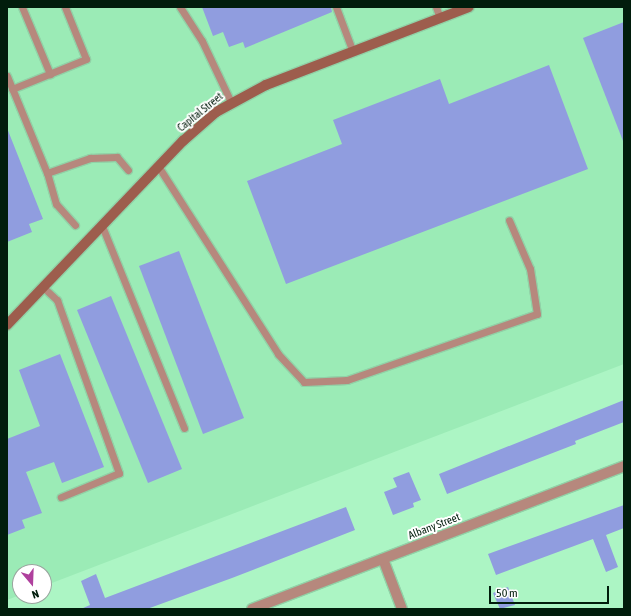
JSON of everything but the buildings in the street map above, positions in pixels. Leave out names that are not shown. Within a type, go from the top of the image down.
[{"type":"street","name":"Capital Street","points":[[7,325],[44,288],[158,166],[200,124],[231,102],[353,52],[469,7]]},
{"type":"street","name":"Albany Street","points":[[252,609],[624,466]]},
{"type":"street","points":[[383,559],[402,609]]},
{"type":"lane","points":[[22,7],[50,74]]},
{"type":"lane","points":[[12,89],[86,59],[65,7]]},
{"type":"lane","points":[[180,7],[202,41],[231,102]]},
{"type":"lane","points":[[336,7],[353,52]]},
{"type":"lane","points":[[436,7],[440,18]]},
{"type":"lane","points":[[7,76],[47,173],[56,204],[75,225]]},
{"type":"lane","points":[[47,173],[90,158],[117,157],[128,170]]},
{"type":"lane","points":[[158,166],[278,354],[304,382],[347,380],[537,314],[530,269],[509,220]]},
{"type":"lane","points":[[102,226],[184,428]]},
{"type":"lane","points":[[44,288],[57,300],[119,473],[61,497]]},
{"type":"shaded area","points":[[7,7],[624,7],[624,364],[52,583],[52,564],[12,564],[12,598],[7,600]]}]
